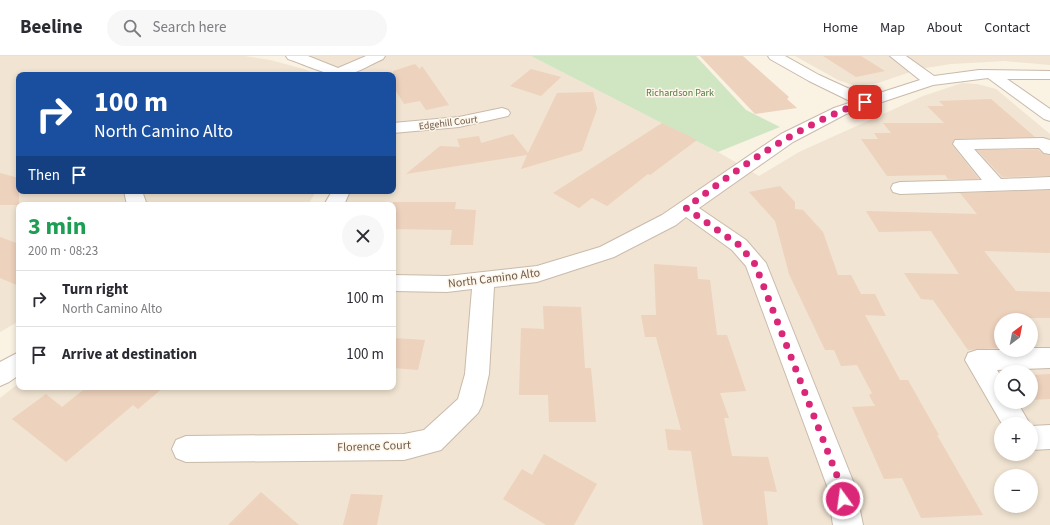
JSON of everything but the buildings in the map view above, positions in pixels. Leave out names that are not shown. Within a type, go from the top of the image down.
[{"type":"street","points":[[293,56],[316,63],[336,72]]},
{"type":"street","points":[[345,72],[378,56]]},
{"type":"street","points":[[775,56],[814,78],[865,102]]},
{"type":"street","points":[[897,56],[931,81]]},
{"type":"street","name":"North Camino Alto","points":[[396,283],[447,284],[537,274],[607,252],[669,220],[717,185],[787,138],[840,111],[931,81],[978,74],[1050,74]]},
{"type":"street","points":[[991,74],[1050,116]]},
{"type":"street","name":"Edgehill Court","points":[[396,128],[459,122],[502,113]]},
{"type":"street","points":[[996,185],[961,144],[1043,144],[1050,150]]},
{"type":"street","points":[[900,188],[1050,183]]},
{"type":"street","points":[[686,208],[739,245],[755,264],[841,486],[848,525]]},
{"type":"street","name":"Florence Court","points":[[186,449],[404,447],[431,441],[469,405],[477,374],[484,280]]},
{"type":"street","points":[[994,387],[976,360],[1050,358]]},
{"type":"street","points":[[0,375],[16,364]]},
{"type":"street","points":[[1038,438],[1050,438]]},
{"type":"shaded area","points":[[0,56],[245,56],[270,60],[310,72],[16,72],[16,194],[314,194],[310,202],[16,202],[16,323],[0,332]]},
{"type":"shaded area","points":[[284,56],[531,56],[718,152],[759,176],[799,152],[923,96],[962,83],[977,84],[996,89],[1050,134],[1050,525],[0,525],[0,398],[16,385],[16,390],[396,390],[396,202],[327,202],[331,194],[396,194],[396,72],[325,72],[310,64]]},
{"type":"shaded area","points":[[795,56],[1050,56],[1050,65],[1005,61],[951,64],[919,69],[878,83],[856,86],[838,80]]},
{"type":"green space","name":"Richardson Park","points":[[531,56],[696,56],[746,110],[780,127],[718,152]]},
{"type":"route","points":[[843,499],[841,486],[755,264],[739,245],[686,208],[717,185],[787,138],[840,111],[865,102]]}]
